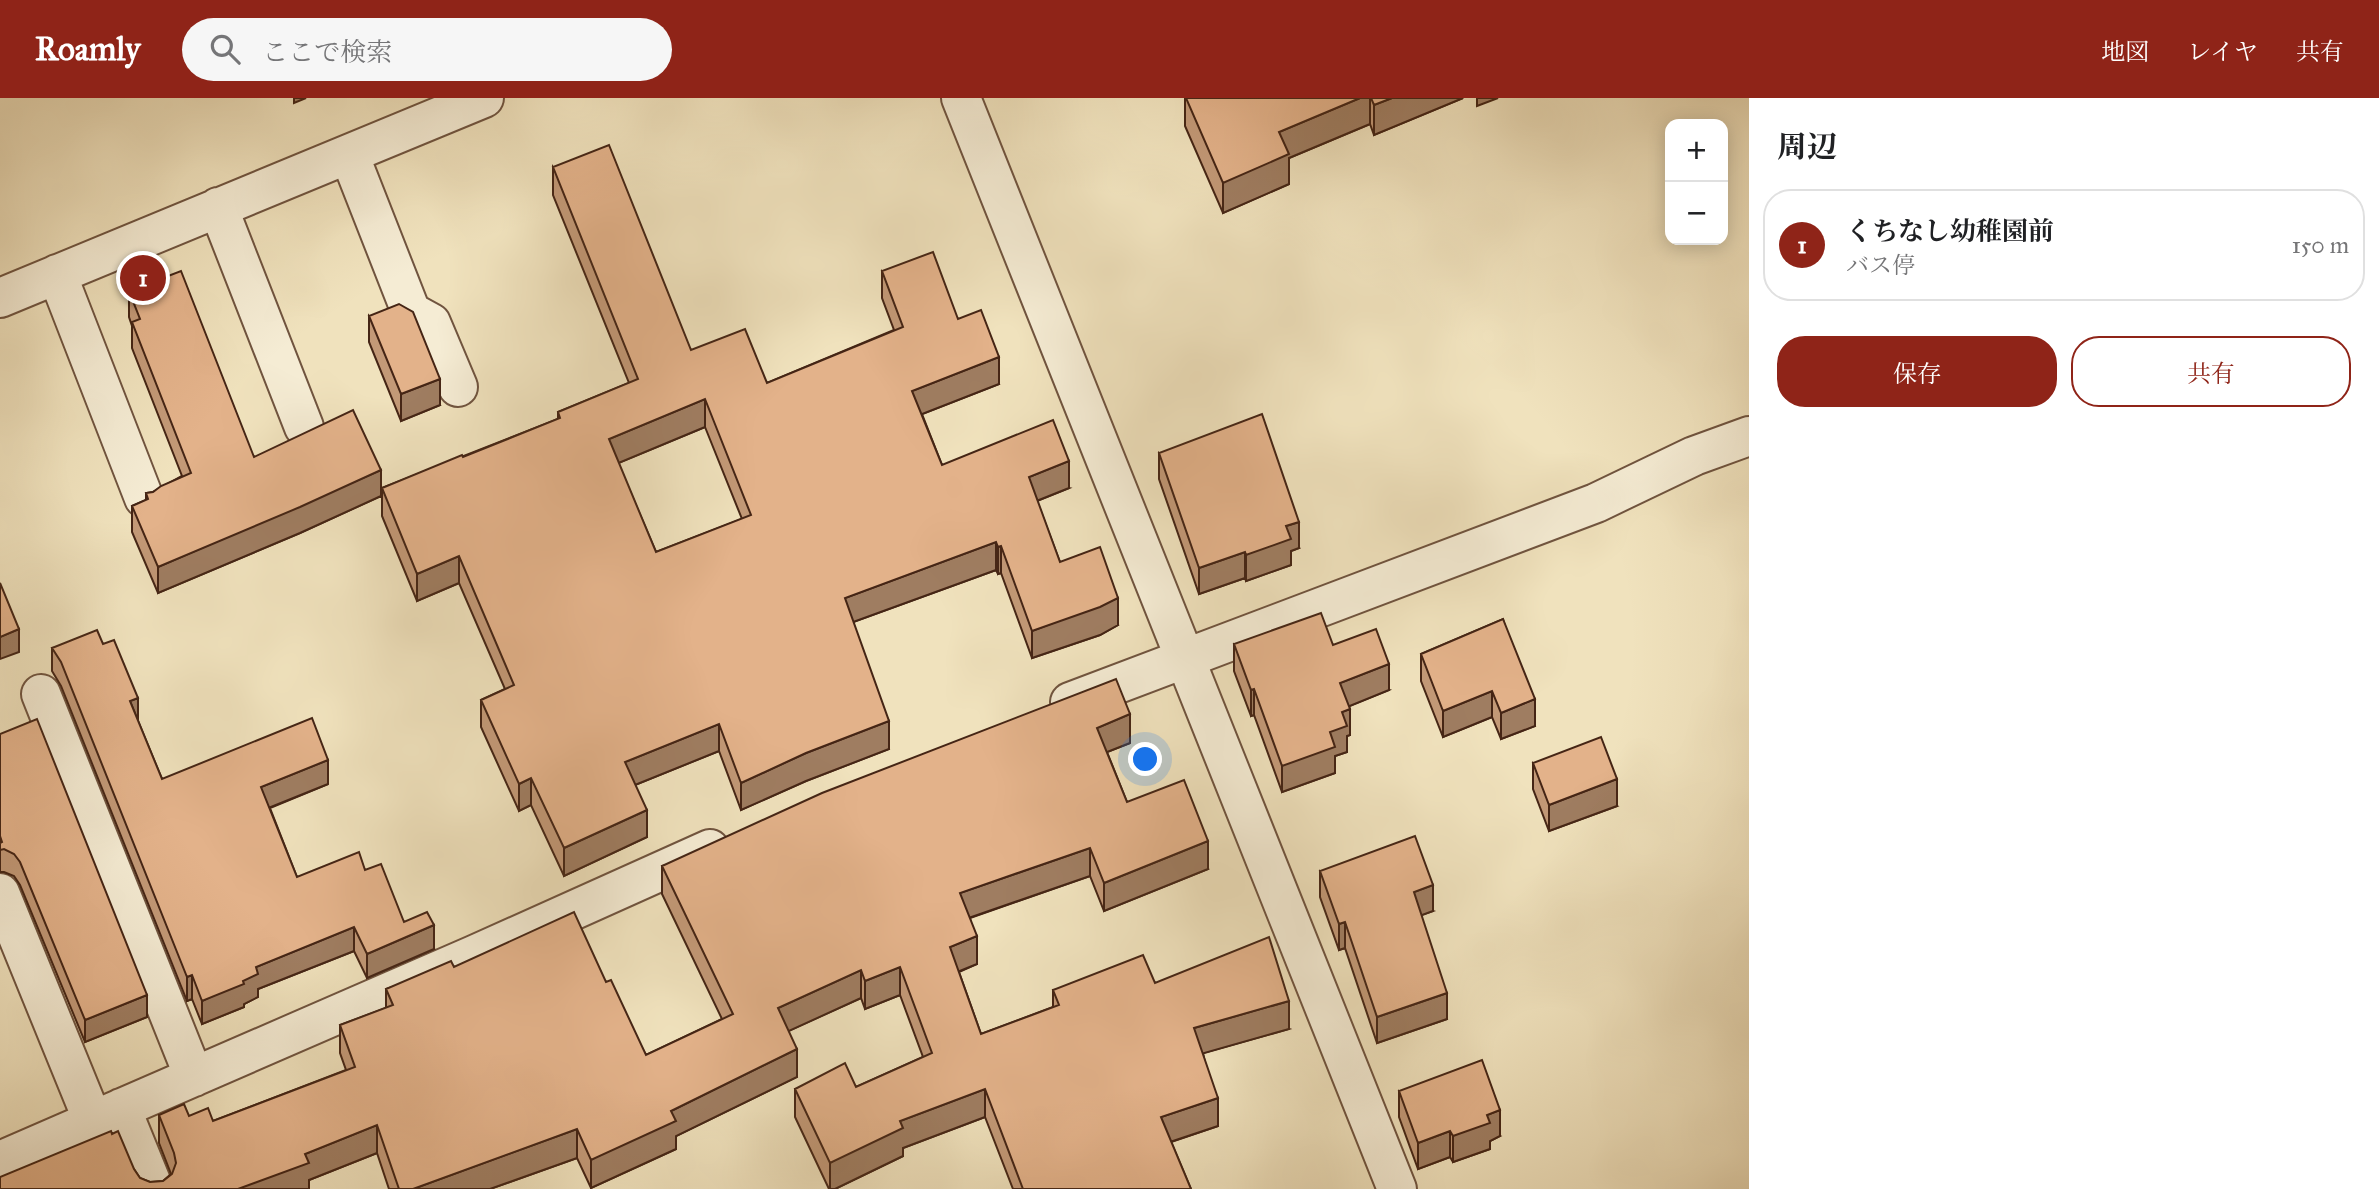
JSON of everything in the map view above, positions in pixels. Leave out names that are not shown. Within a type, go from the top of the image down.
[{"type":"street","points":[[0,298],[484,98]]},
{"type":"street","points":[[961,98],[1182,658],[1396,1189]]},
{"type":"street","points":[[349,154],[411,312],[431,323],[458,387]]},
{"type":"street","points":[[218,208],[304,427]]},
{"type":"street","points":[[57,274],[144,498]]},
{"type":"street","points":[[1043,712],[1596,503],[1694,456],[1749,436]]},
{"type":"street","points":[[41,694],[194,1077]]},
{"type":"street","points":[[0,1161],[474,955],[739,835]]},
{"type":"street","points":[[0,893],[107,1114],[154,1189]]},
{"type":"building","points":[[1186,98],[1360,98],[1279,132],[1289,154],[1223,183]]},
{"type":"building","points":[[1371,98],[1392,98],[1374,105]]},
{"type":"building","points":[[609,145],[691,350],[745,329],[767,383],[903,327],[882,271],[933,252],[958,319],[981,310],[999,357],[912,391],[942,465],[1053,420],[1069,461],[1029,477],[1060,562],[1100,547],[1118,598],[1032,631],[1001,546],[998,547],[996,542],[845,598],[889,721],[806,753],[741,783],[719,724],[625,762],[647,810],[564,848],[531,778],[519,784],[481,700],[514,685],[459,556],[417,574],[382,488],[560,418],[558,412],[638,379],[553,167]],"holes":[[[705,399],[751,515],[656,552],[609,439]]]},
{"type":"building","points":[[181,271],[254,457],[353,410],[381,470],[158,567],[132,506],[148,499],[146,493],[191,473],[132,322],[140,319],[129,291]]},
{"type":"building","points":[[399,304],[413,312],[440,379],[401,394],[369,316]]},
{"type":"building","points":[[1262,414],[1299,522],[1286,526],[1291,539],[1199,568],[1159,453]]},
{"type":"building","points":[[0,583],[19,629],[0,637]]},
{"type":"building","points":[[1321,613],[1333,645],[1376,629],[1389,664],[1340,683],[1350,709],[1342,712],[1347,726],[1330,732],[1335,747],[1282,766],[1254,689],[1251,690],[1234,644]]},
{"type":"building","points":[[1503,619],[1535,699],[1501,713],[1492,691],[1443,711],[1421,654]]},
{"type":"building","points":[[97,630],[103,644],[114,640],[138,698],[130,701],[162,779],[312,718],[328,760],[261,787],[297,877],[359,852],[365,870],[381,864],[404,922],[427,912],[434,925],[367,954],[354,927],[256,967],[258,974],[243,981],[244,984],[202,1001],[192,975],[187,977],[61,662],[52,648]]},
{"type":"building","points":[[1116,679],[1130,714],[1097,728],[1127,802],[1184,780],[1208,841],[1104,883],[1090,848],[960,893],[977,936],[950,947],[981,1034],[1059,1005],[1053,990],[1143,955],[1155,983],[1269,937],[1289,1001],[1194,1028],[1218,1098],[1161,1117],[1191,1189],[1023,1189],[985,1089],[900,1121],[903,1128],[830,1163],[795,1089],[845,1063],[856,1087],[932,1053],[900,967],[865,981],[861,970],[778,1008],[797,1049],[671,1111],[676,1121],[591,1160],[577,1129],[413,1189],[399,1189],[377,1125],[305,1154],[309,1163],[238,1189],[0,1189],[0,1177],[111,1131],[112,1134],[118,1131],[140,1178],[150,1182],[163,1181],[172,1174],[176,1163],[159,1115],[184,1104],[189,1116],[208,1108],[213,1121],[355,1067],[340,1025],[393,1005],[386,989],[451,961],[454,967],[574,912],[606,982],[611,980],[646,1055],[733,1014],[662,866],[822,793]]},
{"type":"building","points":[[37,719],[147,995],[85,1020],[20,862],[14,854],[0,850],[0,734]]},
{"type":"building","points":[[1601,737],[1617,779],[1549,805],[1533,763]]},
{"type":"building","points":[[1415,836],[1433,885],[1414,892],[1447,993],[1377,1017],[1345,922],[1339,924],[1320,871]]},
{"type":"building","points":[[1482,1060],[1500,1110],[1487,1115],[1490,1123],[1453,1136],[1450,1131],[1418,1143],[1399,1091]]},
{"type":"place","name":"くちなし幼稚園前","points":[[143,278]]}]
